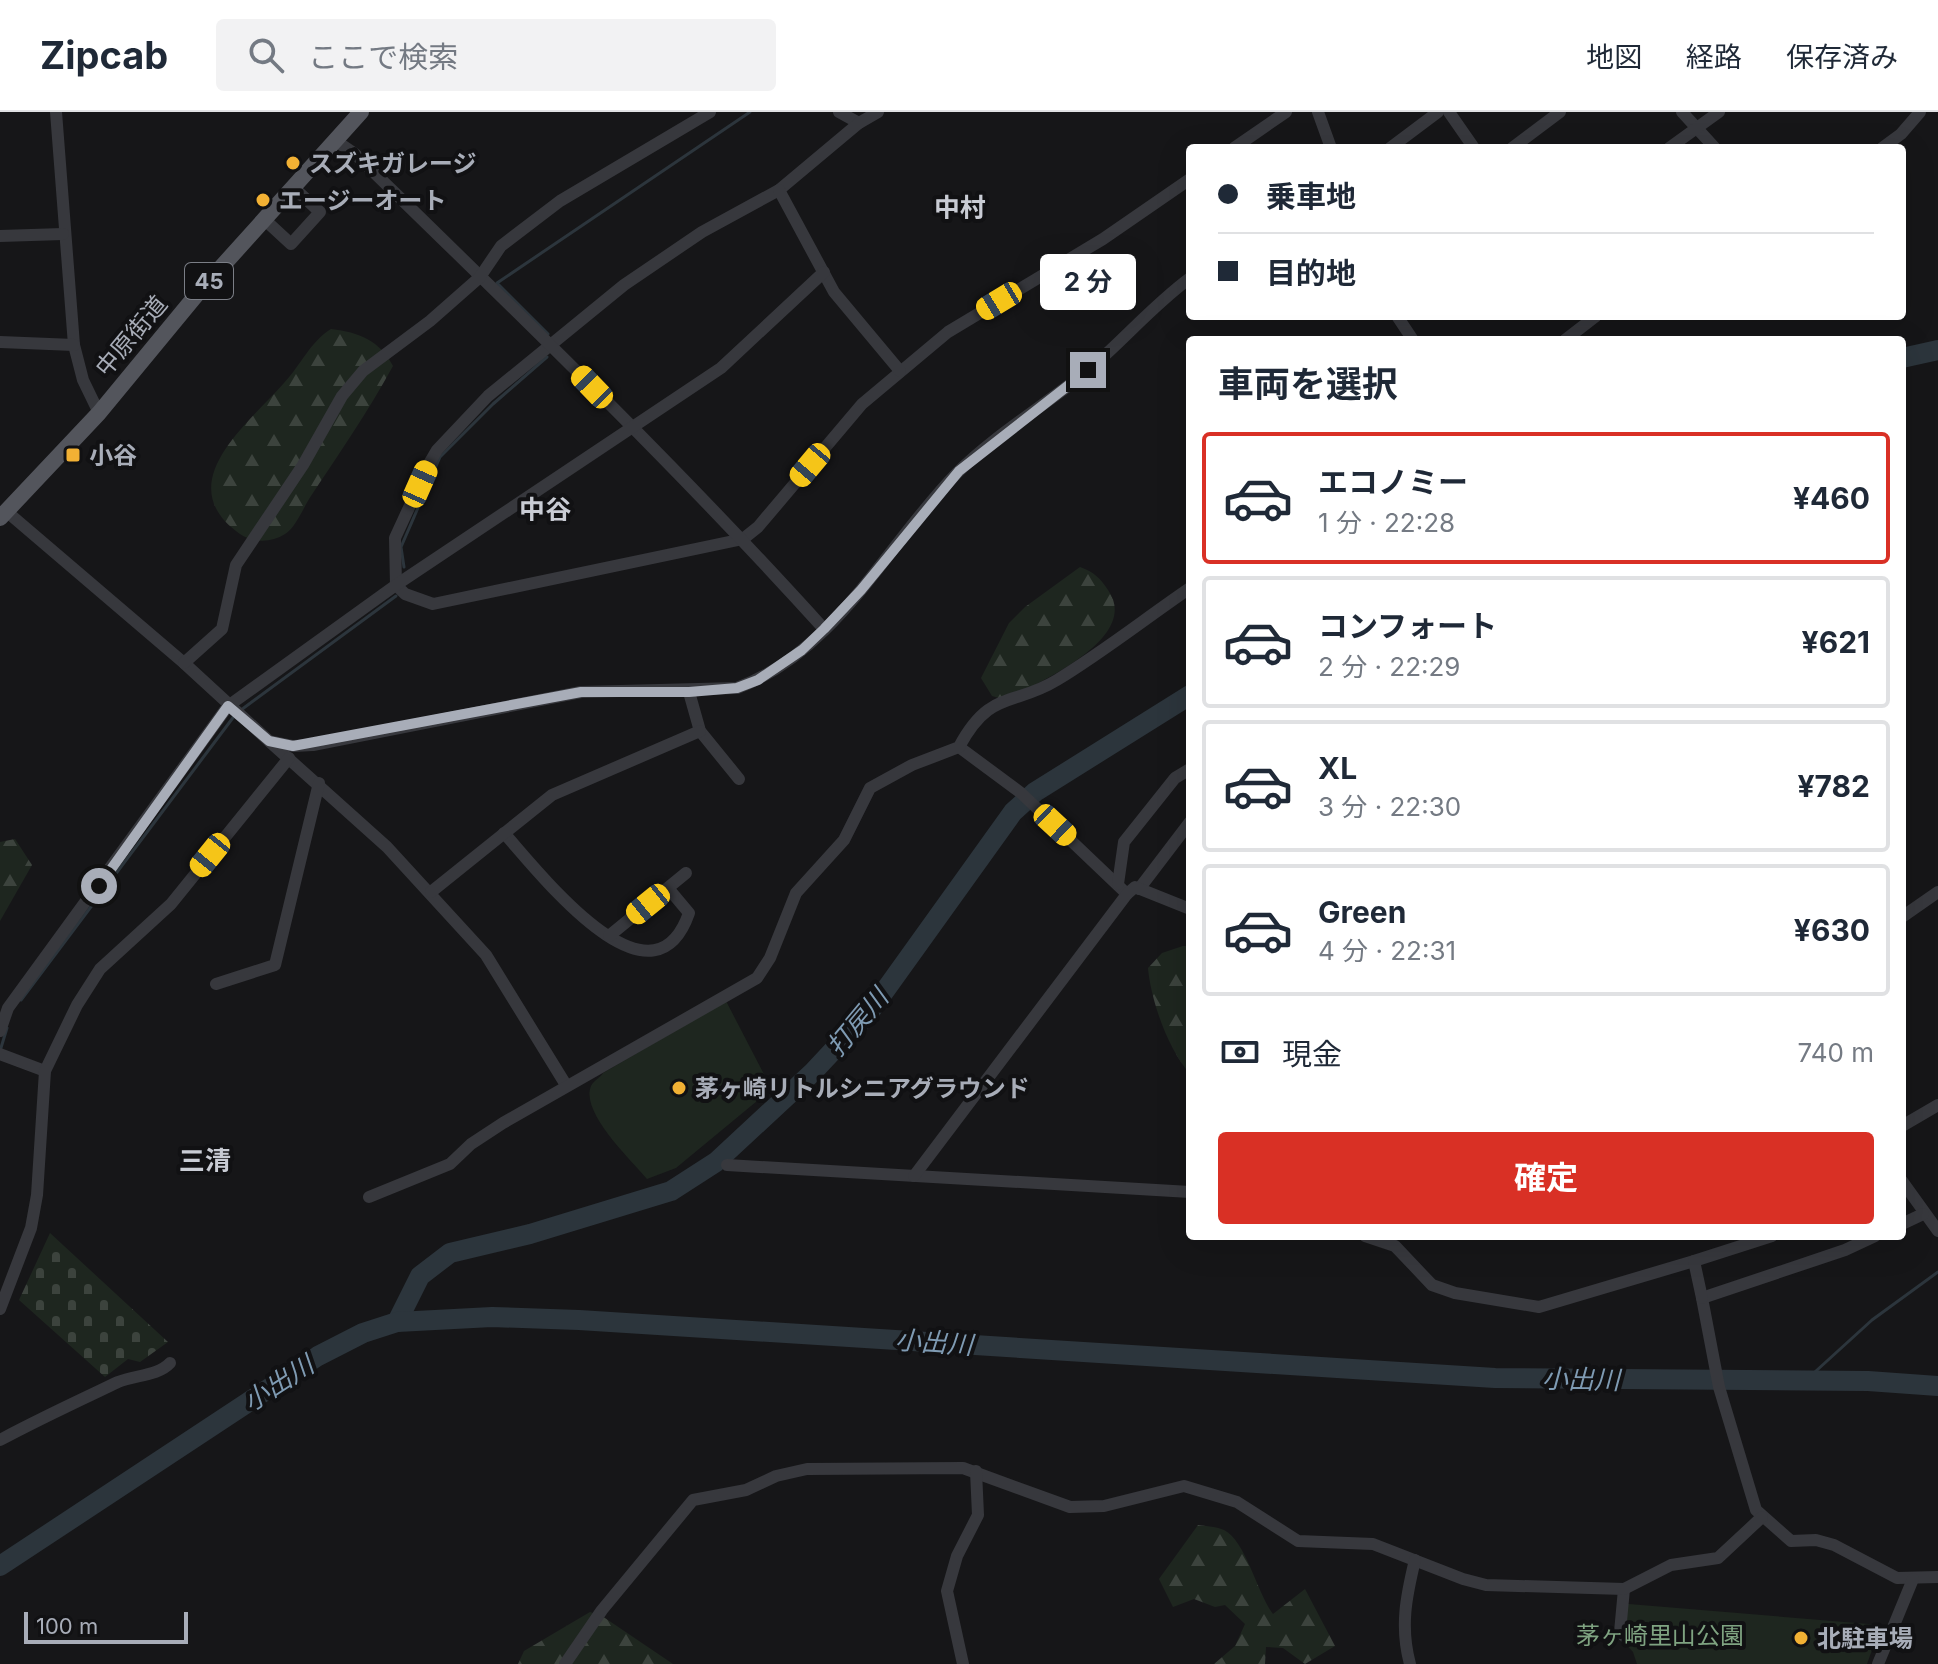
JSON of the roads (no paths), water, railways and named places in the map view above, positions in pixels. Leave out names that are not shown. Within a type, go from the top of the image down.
[{"type":"main road","name":"中原街道","points":[[3,514],[99,413],[198,293],[361,112]]},
{"type":"street","points":[[56,112],[63,234],[74,345],[83,380],[99,413]]},
{"type":"street","points":[[184,663],[222,629],[236,565],[303,465],[342,396],[363,371],[430,321],[480,277],[501,246],[560,201],[710,112]]},
{"type":"street","points":[[839,112],[859,123]]},
{"type":"street","points":[[878,112],[859,123],[779,190],[689,241],[624,285],[488,396],[437,450],[395,538],[396,585],[405,594],[433,604],[743,539],[758,527],[862,404],[948,332],[1103,239],[1186,182]]},
{"type":"street","points":[[1240,144],[1286,112]]},
{"type":"street","points":[[1318,112],[1330,144]]},
{"type":"street","points":[[1395,144],[1438,112]]},
{"type":"street","points":[[1449,112],[1471,144]]},
{"type":"street","points":[[1517,144],[1560,112]]},
{"type":"street","points":[[1682,112],[1711,144]]},
{"type":"street","points":[[1675,144],[1719,112]]},
{"type":"street","points":[[1887,144],[1901,134],[1919,112]]},
{"type":"street","points":[[336,141],[355,154],[551,345],[743,539],[824,629]]},
{"type":"street","points":[[265,220],[291,244],[320,212],[294,188]]},
{"type":"street","points":[[779,190],[834,292],[900,371]]},
{"type":"street","points":[[0,236],[63,234]]},
{"type":"street","points":[[0,1031],[8,1008],[234,711],[396,585],[721,368],[824,272]]},
{"type":"street","points":[[269,741],[313,745],[581,692],[689,692],[737,688],[758,680],[802,650],[824,629],[861,590],[959,471],[1088,370],[1186,282]]},
{"type":"street","points":[[1570,336],[1591,320]]},
{"type":"street","points":[[0,342],[74,345]]},
{"type":"street","points":[[3,514],[184,663],[234,711],[319,783],[431,892],[486,955],[566,1085]]},
{"type":"street","points":[[369,1197],[450,1164],[471,1144],[566,1085],[757,978],[770,958],[796,893],[844,840],[870,788],[912,765],[959,747],[968,730],[994,705],[1058,680],[1186,591]]},
{"type":"street","points":[[689,692],[700,731],[739,779]]},
{"type":"street","points":[[431,892],[552,795],[700,731]]},
{"type":"street","points":[[959,747],[1021,793],[1128,889],[1186,908]]},
{"type":"street","points":[[0,1309],[31,1228],[37,1195],[45,1071],[77,1005],[100,969],[171,904],[289,758]]},
{"type":"street","points":[[1128,889],[1124,842],[1175,778],[1186,771]]},
{"type":"street","points":[[216,984],[275,965],[319,783]]},
{"type":"street","points":[[914,1176],[1128,889],[1186,826]]},
{"type":"street","points":[[504,833],[568,904],[635,952],[650,952],[668,945],[682,933],[689,913],[668,888]]},
{"type":"street","points":[[609,936],[686,873]]},
{"type":"street","points":[[1906,914],[1938,892]]},
{"type":"street","points":[[0,1055],[45,1071]]},
{"type":"street","points":[[1906,1124],[1938,1105]]},
{"type":"street","points":[[727,1165],[1186,1192]]},
{"type":"street","points":[[1906,1187],[1938,1231]]},
{"type":"street","points":[[1906,1222],[1923,1214]]},
{"type":"street","points":[[1377,1240],[1395,1246],[1432,1285],[1455,1293],[1539,1307],[1760,1240]]},
{"type":"street","points":[[1702,1298],[1866,1240]]},
{"type":"street","points":[[1694,1261],[1719,1387],[1756,1510],[1791,1541],[1816,1540],[1897,1578],[1938,1577]]},
{"type":"street","points":[[0,1440],[33,1420],[65,1410],[121,1381],[163,1371],[170,1363]]},
{"type":"street","points":[[565,1664],[602,1610],[693,1500],[746,1490],[776,1476],[807,1469],[939,1466],[976,1471],[1056,1505],[1070,1507],[1122,1502],[1171,1487],[1202,1490],[1237,1502],[1298,1541],[1373,1544],[1486,1585],[1624,1589],[1671,1565],[1718,1558],[1762,1517]]},
{"type":"street","points":[[963,1664],[947,1591],[957,1556],[978,1515],[976,1471]]},
{"type":"street","points":[[1410,1664],[1403,1639],[1403,1612],[1415,1560]]},
{"type":"street","points":[[1878,1664],[1913,1579]]},
{"type":"street","points":[[1624,1589],[1620,1632],[1624,1636]]},
{"type":"waterway","points":[[548,334],[497,283],[750,112]]},
{"type":"waterway","name":"打戻川","points":[[1906,357],[1938,350]]},
{"type":"waterway","points":[[404,567],[401,547],[440,457],[493,404],[547,357]]},
{"type":"waterway","points":[[241,710],[396,596]]},
{"type":"waterway","name":"打戻川","points":[[397,1322],[420,1276],[450,1253],[530,1234],[671,1191],[716,1162],[813,1072],[871,1010],[1013,812],[1035,792],[1186,698]]},
{"type":"waterway","points":[[21,1000],[235,715]]},
{"type":"waterway","points":[[0,1051],[7,1028]]},
{"type":"waterway","points":[[1805,1381],[1872,1320],[1938,1272]]},
{"type":"waterway","name":"小出川","points":[[0,1566],[318,1356],[363,1333],[397,1322],[492,1317],[579,1320],[1495,1378],[1868,1381],[1938,1386]]},
{"type":"place","name":"スズキガレージ","points":[[293,163]]},
{"type":"place","name":"エージーオート","points":[[263,200]]},
{"type":"place","name":"小谷","points":[[73,455]]},
{"type":"place","name":"茅ヶ崎リトルシニアグラウンド","points":[[679,1088]]},
{"type":"place","name":"北駐車場","points":[[1801,1638]]},
{"type":"district","name":"中村","points":[[960,207]]},
{"type":"district","name":"中谷","points":[[545,509]]},
{"type":"district","name":"三清","points":[[205,1160]]},
{"type":"park label","name":"茅ヶ崎里山公園","points":[[1660,1635]]}]
